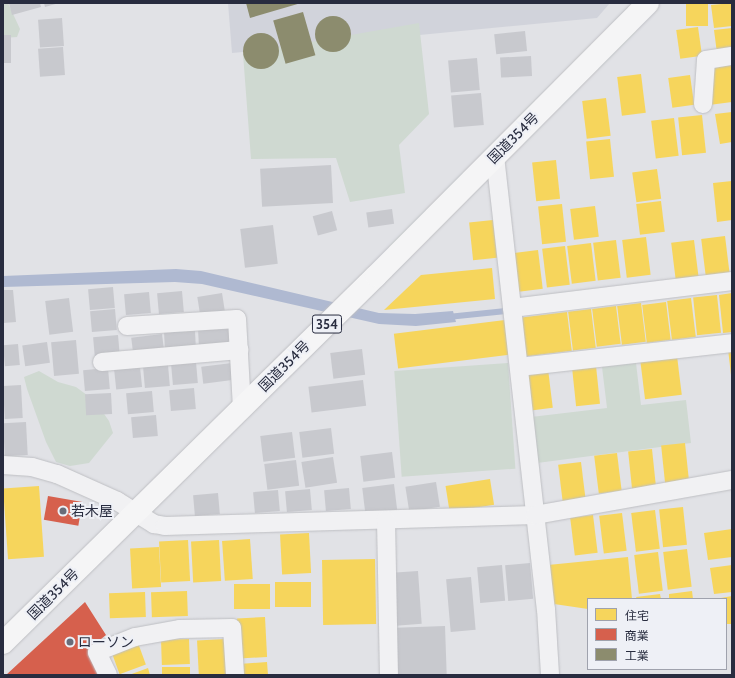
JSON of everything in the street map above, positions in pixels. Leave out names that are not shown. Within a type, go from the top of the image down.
[{"type":"highway","name":"国道354号","points":[[3,643],[242,408],[648,3]]},
{"type":"street","points":[[703,104],[706,60],[732,56]]},
{"type":"street","points":[[495,156],[546,609],[550,675]]},
{"type":"street","points":[[512,308],[732,281]]},
{"type":"street","points":[[127,326],[237,319],[242,408]]},
{"type":"street","points":[[519,367],[732,343]]},
{"type":"street","points":[[102,362],[239,350]]},
{"type":"street","points":[[3,465],[32,467],[57,474],[117,501],[154,524],[165,526],[535,515],[732,480]]},
{"type":"street","points":[[386,520],[389,675]]},
{"type":"street","points":[[108,675],[97,652],[135,637],[161,631],[232,628],[235,675]]},
{"type":"shaded area","points":[[3,3],[8,3],[20,29],[17,37],[3,38]]},
{"type":"shaded area","points":[[228,3],[610,3],[597,18],[232,53]]},
{"type":"shaded area","points":[[419,23],[429,114],[399,145],[405,193],[350,202],[336,158],[251,159],[243,54]]},
{"type":"shaded area","points":[[508,363],[515,469],[402,477],[394,371]]},
{"type":"shaded area","points":[[636,363],[641,405],[686,400],[691,443],[537,463],[531,417],[607,408],[602,367]]},
{"type":"shaded area","points":[[39,371],[58,382],[76,387],[95,401],[109,421],[113,433],[89,463],[70,466],[56,462],[46,442],[24,377]]},
{"type":"water","points":[[176,269],[201,271],[379,313],[415,314],[453,311],[456,322],[416,326],[379,324],[202,284],[175,282],[3,287],[3,276]]},
{"type":"building: 住宅","points":[[686,3],[708,3],[708,26],[686,26]]},
{"type":"building: 住宅","points":[[732,3],[732,26],[714,28],[711,5]]},
{"type":"building: 住宅","points":[[698,27],[702,56],[680,59],[676,30]]},
{"type":"building: 住宅","points":[[732,28],[732,52],[717,53],[714,30]]},
{"type":"building: 住宅","points":[[732,65],[732,102],[709,105],[711,68]]},
{"type":"building: 住宅","points":[[641,74],[646,113],[622,116],[617,77]]},
{"type":"building: 住宅","points":[[690,75],[694,105],[672,108],[668,78]]},
{"type":"building: 住宅","points":[[606,98],[611,136],[587,139],[582,101]]},
{"type":"building: 住宅","points":[[732,112],[732,142],[720,144],[715,114]]},
{"type":"building: 住宅","points":[[702,115],[706,153],[682,155],[678,118]]},
{"type":"building: 住宅","points":[[674,118],[679,156],[656,159],[651,121]]},
{"type":"building: 住宅","points":[[610,139],[614,177],[590,179],[586,142]]},
{"type":"building: 住宅","points":[[556,160],[560,199],[536,201],[532,163]]},
{"type":"building: 住宅","points":[[657,169],[661,199],[636,202],[632,172]]},
{"type":"building: 住宅","points":[[732,181],[732,220],[717,222],[713,183]]},
{"type":"building: 住宅","points":[[661,201],[665,232],[640,235],[636,204]]},
{"type":"building: 住宅","points":[[562,204],[566,242],[542,244],[538,207]]},
{"type":"building: 住宅","points":[[595,206],[599,237],[574,240],[570,209]]},
{"type":"building: 住宅","points":[[493,220],[497,258],[473,260],[469,223]]},
{"type":"building: 住宅","points":[[725,236],[730,274],[706,277],[701,239]]},
{"type":"building: 住宅","points":[[646,237],[651,275],[627,278],[622,240]]},
{"type":"building: 住宅","points":[[616,240],[621,278],[598,281],[593,243]]},
{"type":"building: 住宅","points":[[694,240],[699,278],[676,281],[671,243]]},
{"type":"building: 住宅","points":[[591,243],[596,281],[572,284],[567,246]]},
{"type":"building: 住宅","points":[[565,246],[570,285],[547,288],[542,249]]},
{"type":"building: 住宅","points":[[538,250],[543,289],[519,292],[514,253]]},
{"type":"building: 住宅","points":[[492,268],[495,299],[384,310],[421,275]]},
{"type":"building: 住宅","points":[[732,293],[732,332],[723,333],[719,295]]},
{"type":"building: 住宅","points":[[717,295],[721,333],[697,335],[693,298]]},
{"type":"building: 住宅","points":[[691,298],[696,337],[672,340],[667,301]]},
{"type":"building: 住宅","points":[[666,302],[671,340],[647,343],[642,305]]},
{"type":"building: 住宅","points":[[641,303],[646,342],[622,345],[617,306]]},
{"type":"building: 住宅","points":[[616,306],[621,344],[597,347],[592,309]]},
{"type":"building: 住宅","points":[[591,309],[596,348],[573,351],[568,312]]},
{"type":"building: 住宅","points":[[567,312],[572,351],[524,357],[519,318]]},
{"type":"building: 住宅","points":[[505,320],[509,355],[398,368],[394,334]]},
{"type":"building: 住宅","points":[[728,349],[732,349],[732,375],[731,375]]},
{"type":"building: 住宅","points":[[677,356],[682,395],[645,399],[640,361]]},
{"type":"building: 住宅","points":[[596,366],[600,404],[576,406],[572,369]]},
{"type":"building: 住宅","points":[[548,369],[553,408],[529,411],[524,372]]},
{"type":"building: 住宅","points":[[685,443],[689,481],[665,483],[661,446]]},
{"type":"building: 住宅","points":[[652,449],[656,487],[632,489],[628,452]]},
{"type":"building: 住宅","points":[[617,453],[622,491],[599,494],[594,456]]},
{"type":"building: 住宅","points":[[581,462],[586,501],[563,504],[558,465]]},
{"type":"building: 住宅","points":[[490,479],[494,505],[450,512],[446,486]]},
{"type":"building: 住宅","points":[[39,486],[44,557],[8,559],[3,489]]},
{"type":"building: 住宅","points":[[683,507],[687,545],[663,547],[659,510]]},
{"type":"building: 住宅","points":[[655,510],[660,549],[636,552],[631,513]]},
{"type":"building: 住宅","points":[[622,513],[627,551],[604,554],[599,516]]},
{"type":"building: 住宅","points":[[593,515],[598,553],[575,556],[570,518]]},
{"type":"building: 住宅","points":[[732,529],[732,557],[708,560],[704,533]]},
{"type":"building: 住宅","points":[[309,533],[311,573],[282,574],[280,535]]},
{"type":"building: 住宅","points":[[250,539],[253,579],[225,581],[222,541]]},
{"type":"building: 住宅","points":[[188,540],[190,581],[161,582],[159,542]]},
{"type":"building: 住宅","points":[[219,540],[221,581],[193,582],[191,541]]},
{"type":"building: 住宅","points":[[159,547],[161,587],[132,588],[130,549]]},
{"type":"building: 住宅","points":[[687,549],[692,587],[668,590],[663,552]]},
{"type":"building: 住宅","points":[[658,552],[663,591],[639,594],[634,555]]},
{"type":"building: 住宅","points":[[628,557],[632,598],[587,598],[587,609],[554,604],[548,565]]},
{"type":"building: 住宅","points":[[375,559],[376,624],[323,625],[322,560]]},
{"type":"building: 住宅","points":[[732,565],[732,592],[714,594],[710,568]]},
{"type":"building: 住宅","points":[[275,582],[311,582],[311,607],[275,607]]},
{"type":"building: 住宅","points":[[234,584],[270,584],[270,609],[234,609]]},
{"type":"building: 住宅","points":[[187,591],[188,616],[152,617],[151,592]]},
{"type":"building: 住宅","points":[[692,591],[693,598],[669,598],[669,594]]},
{"type":"building: 住宅","points":[[145,592],[146,617],[110,618],[109,593]]},
{"type":"building: 住宅","points":[[660,594],[661,598],[636,598]]},
{"type":"building: 住宅","points":[[732,596],[732,624],[727,624],[727,598],[721,598]]},
{"type":"building: 住宅","points":[[265,617],[267,657],[239,658],[237,618]]},
{"type":"building: 住宅","points":[[189,639],[190,664],[162,665],[161,640]]},
{"type":"building: 住宅","points":[[225,639],[227,675],[199,675],[197,640]]},
{"type":"building: 住宅","points":[[138,643],[146,665],[120,674],[112,653]]},
{"type":"building: 住宅","points":[[267,662],[268,675],[240,675],[239,664]]},
{"type":"building: 住宅","points":[[162,667],[190,667],[190,675],[162,675]]},
{"type":"building: 住宅","points":[[148,668],[150,675],[129,675]]},
{"type":"building: 商業","name":"若木屋","points":[[48,496],[82,502],[78,526],[44,520]]},
{"type":"building: 商業","name":"ローソン","points":[[85,602],[106,635],[89,649],[103,675],[6,675]]},
{"type":"building: 工業","points":[[246,3],[301,3],[250,18]]},
{"type":"building: 工業","points":[[303,12],[315,55],[286,64],[273,21]]},
{"type":"building: 工業","points":[[336,16],[346,21],[350,27],[350,41],[346,47],[340,51],[330,52],[320,47],[316,41],[315,31],[320,21],[326,17]]},
{"type":"building: 工業","points":[[264,33],[274,38],[278,44],[278,58],[274,64],[268,68],[258,69],[248,64],[244,58],[243,48],[248,38],[254,34]]},
{"type":"building: その他","points":[[9,3],[40,3],[41,7],[12,15]]},
{"type":"building: その他","points":[[44,3],[59,3],[45,7]]},
{"type":"building: その他","points":[[62,18],[64,46],[40,48],[38,20]]},
{"type":"building: その他","points":[[525,31],[527,51],[496,54],[494,34]]},
{"type":"building: その他","points":[[3,35],[11,35],[11,63],[3,63]]},
{"type":"building: その他","points":[[63,47],[65,75],[40,77],[38,49]]},
{"type":"building: その他","points":[[531,56],[532,76],[501,78],[500,58]]},
{"type":"building: その他","points":[[477,58],[480,90],[451,92],[448,61]]},
{"type":"building: その他","points":[[481,93],[484,125],[454,127],[451,96]]},
{"type":"building: その他","points":[[331,165],[333,203],[262,207],[260,169]]},
{"type":"building: その他","points":[[392,209],[394,224],[368,227],[366,213]]},
{"type":"building: その他","points":[[332,211],[337,230],[318,235],[313,216]]},
{"type":"building: その他","points":[[273,225],[278,264],[245,268],[240,229]]},
{"type":"building: その他","points":[[113,287],[115,308],[90,310],[88,289]]},
{"type":"building: その他","points":[[3,290],[13,290],[16,322],[3,323]]},
{"type":"building: その他","points":[[182,291],[184,312],[159,314],[157,293]]},
{"type":"building: その他","points":[[149,292],[151,313],[126,315],[124,294]]},
{"type":"building: その他","points":[[222,293],[225,313],[200,317],[197,297]]},
{"type":"building: その他","points":[[69,298],[73,332],[49,335],[45,301]]},
{"type":"building: その他","points":[[115,309],[117,330],[92,332],[90,311]]},
{"type":"building: その他","points":[[229,328],[230,345],[199,347],[198,330]]},
{"type":"building: その他","points":[[195,331],[196,348],[165,350],[164,333]]},
{"type":"building: その他","points":[[162,334],[164,351],[133,355],[131,338]]},
{"type":"building: その他","points":[[118,335],[120,356],[95,358],[93,337]]},
{"type":"building: その他","points":[[76,340],[79,374],[54,376],[51,342]]},
{"type":"building: その他","points":[[47,342],[50,363],[25,366],[22,345]]},
{"type":"building: その他","points":[[18,344],[20,365],[5,366],[3,345]]},
{"type":"building: その他","points":[[362,349],[365,375],[333,379],[330,353]]},
{"type":"building: その他","points":[[196,362],[198,383],[173,385],[171,364]]},
{"type":"building: その他","points":[[232,363],[234,380],[203,384],[201,367]]},
{"type":"building: その他","points":[[168,365],[170,386],[145,388],[143,367]]},
{"type":"building: その他","points":[[140,367],[142,387],[116,390],[114,370]]},
{"type":"building: その他","points":[[108,368],[110,389],[85,391],[83,370]]},
{"type":"building: その他","points":[[363,380],[366,406],[312,413],[308,387]]},
{"type":"building: その他","points":[[21,385],[23,418],[5,419],[3,386]]},
{"type":"building: その他","points":[[194,388],[196,409],[171,411],[169,390]]},
{"type":"building: その他","points":[[152,391],[154,412],[128,414],[126,393]]},
{"type":"building: その他","points":[[111,393],[112,414],[86,415],[85,394]]},
{"type":"building: その他","points":[[156,415],[158,436],[133,438],[131,417]]},
{"type":"building: その他","points":[[26,422],[28,455],[5,456],[3,423]]},
{"type":"building: その他","points":[[331,428],[334,454],[302,458],[299,432]]},
{"type":"building: その他","points":[[292,432],[295,458],[263,462],[260,436]]},
{"type":"building: その他","points":[[392,452],[395,478],[363,482],[360,456]]},
{"type":"building: その他","points":[[333,457],[337,483],[305,488],[301,462]]},
{"type":"building: その他","points":[[296,460],[299,486],[267,490],[264,464]]},
{"type":"building: その他","points":[[436,482],[440,507],[409,512],[405,487]]},
{"type":"building: その他","points":[[394,484],[397,510],[365,514],[362,488]]},
{"type":"building: その他","points":[[349,488],[351,509],[326,511],[324,490]]},
{"type":"building: その他","points":[[310,489],[312,510],[287,512],[285,491]]},
{"type":"building: その他","points":[[278,490],[280,511],[255,513],[253,492]]},
{"type":"building: その他","points":[[218,493],[220,514],[195,516],[193,495]]},
{"type":"building: その他","points":[[530,563],[533,599],[508,601],[505,565]]},
{"type":"building: その他","points":[[502,565],[505,601],[480,603],[477,567]]},
{"type":"building: その他","points":[[418,571],[422,624],[396,626],[392,573]]},
{"type":"building: その他","points":[[471,577],[476,630],[451,632],[446,579]]},
{"type":"building: その他","points":[[445,626],[447,675],[398,675],[396,628]]},
{"type":"waterway","points":[[448,317],[506,311]]},
{"type":"place","name":"若木屋","points":[[63,511]]},
{"type":"place","name":"ローソン","points":[[70,642]]}]
